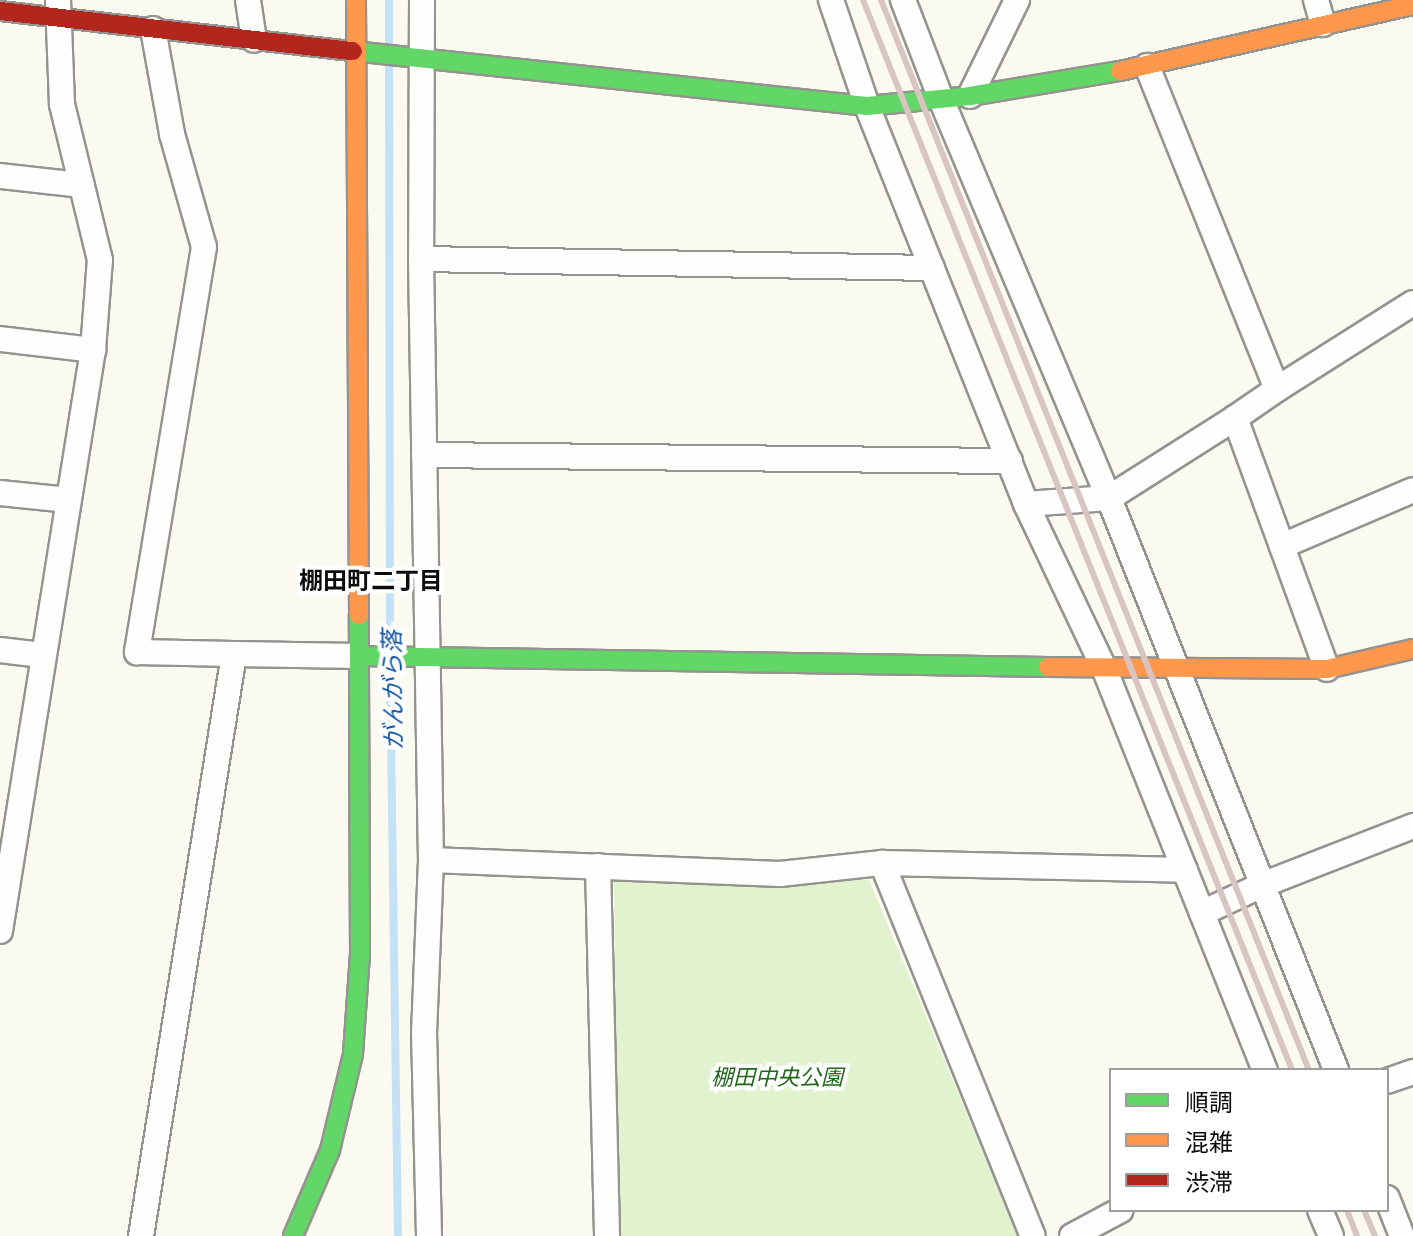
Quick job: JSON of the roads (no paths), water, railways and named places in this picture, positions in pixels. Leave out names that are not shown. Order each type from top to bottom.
[{"type":"street","points":[[248,0],[254,40]]},
{"type":"street","points":[[293,1236],[330,1150],[353,1054],[360,955],[356,0]]},
{"type":"street","points":[[422,0],[421,259],[430,657],[431,860],[424,1031],[429,1236]]},
{"type":"street","points":[[831,0],[867,106],[1026,504],[1104,668],[1264,1068]]},
{"type":"street","points":[[903,0],[941,99],[1109,498],[1335,1068]]},
{"type":"street","points":[[970,96],[1017,0]]},
{"type":"street","points":[[1316,0],[1323,24]]},
{"type":"street","points":[[0,11],[58,9],[153,29],[805,102],[867,106],[970,96],[1147,66],[1323,24],[1410,10]]},
{"type":"street","points":[[0,931],[10,809],[42,655],[69,500],[93,350],[100,260],[62,104],[58,9]]},
{"type":"street","points":[[153,29],[172,134],[204,247],[137,652],[1104,668],[1177,672],[1327,669],[1413,649]]},
{"type":"street","points":[[1147,66],[1277,389]]},
{"type":"street","points":[[0,176],[82,185]]},
{"type":"street","points":[[421,259],[932,268]]},
{"type":"street","points":[[1026,504],[1109,498],[1413,303]]},
{"type":"street","points":[[0,339],[93,350]]},
{"type":"street","points":[[1235,418],[1327,669]]},
{"type":"street","points":[[424,455],[1010,461]]},
{"type":"street","points":[[1282,546],[1413,490]]},
{"type":"street","points":[[0,493],[69,500]]},
{"type":"street","points":[[0,650],[42,655]]},
{"type":"street","points":[[141,1236],[234,654]]},
{"type":"street","points":[[1202,913],[1262,885],[1413,826]]},
{"type":"street","points":[[431,860],[780,874],[882,863],[1185,870]]},
{"type":"street","points":[[882,863],[1033,1236]]},
{"type":"street","points":[[598,866],[607,1236]]},
{"type":"street","points":[[1389,1080],[1413,1072]]},
{"type":"street","points":[[1389,1201],[1404,1223]]},
{"type":"street","points":[[1072,1236],[1117,1212]]},
{"type":"street","points":[[1321,1212],[1331,1236]]},
{"type":"waterway","name":"がんがら落","points":[[389,0],[389,47]]},
{"type":"waterway","name":"がんがら落","points":[[389,61],[390,647]]},
{"type":"waterway","name":"がんがら落","points":[[390,665],[398,1236]]},
{"type":"railway","points":[[863,0],[1291,1068]]},
{"type":"railway","points":[[881,0],[1308,1068]]},
{"type":"railway","points":[[1348,1212],[1357,1236]]},
{"type":"railway","points":[[1365,1212],[1375,1236]]},
{"type":"district","name":"棚田町二丁目","points":[[371,579]]},
{"type":"park label","name":"棚田中央公園","points":[[777,1076]]}]
